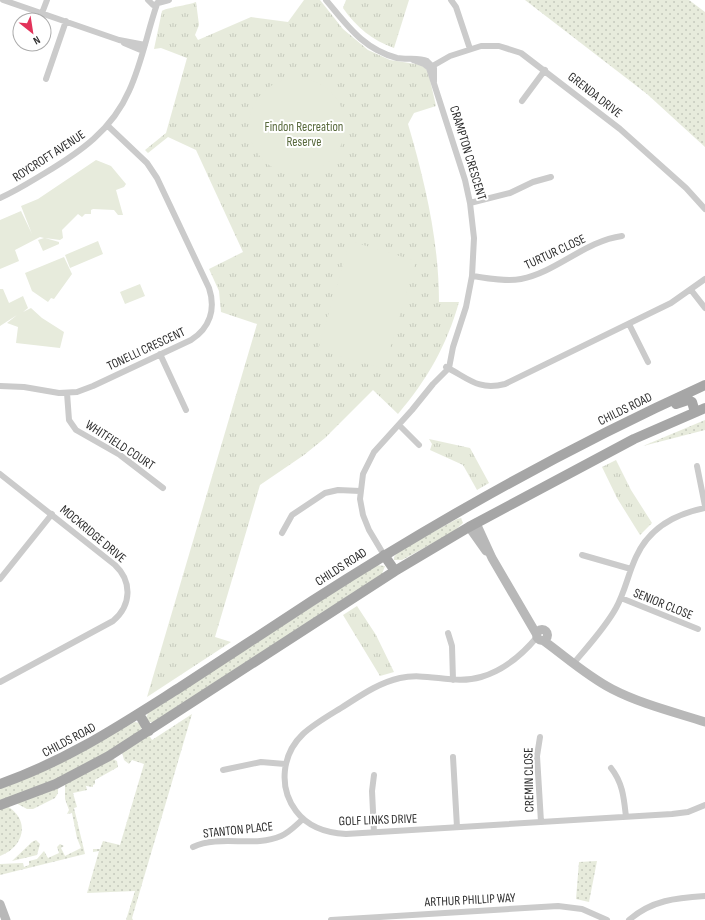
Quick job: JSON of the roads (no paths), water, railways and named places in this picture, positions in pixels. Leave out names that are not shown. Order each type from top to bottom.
[{"type":"main road","name":"CHILDS ROAD","points":[[0,784],[33,772],[72,754],[139,714],[384,555],[529,472],[601,435],[705,385]]},
{"type":"main road","points":[[0,804],[40,791],[80,773],[149,731],[395,571],[472,525],[634,439],[700,410],[692,402],[685,400],[619,430],[601,435]]},
{"type":"main road","points":[[464,509],[472,525]]},
{"type":"main road","points":[[384,555],[395,571]]},
{"type":"main road","points":[[139,714],[149,731]]},
{"type":"street","points":[[2,0],[39,12]]},
{"type":"street","points":[[42,12],[47,0]]},
{"type":"street","points":[[149,2],[169,0]]},
{"type":"street","points":[[326,0],[344,24],[365,43],[396,58],[413,60],[431,66]]},
{"type":"street","points":[[451,0],[456,7],[470,49]]},
{"type":"street","name":"ROYCROFT AVENUE","points":[[149,2],[152,18]]},
{"type":"street","name":"ROYCROFT AVENUE","points":[[0,198],[79,152],[106,127],[129,92],[158,2]]},
{"type":"street","points":[[52,16],[144,48]]},
{"type":"street","points":[[46,79],[66,21]]},
{"type":"street","name":"GRENDA DRIVE","points":[[431,66],[439,58],[470,49],[491,46],[507,48],[527,56],[620,129],[686,188],[705,209]]},
{"type":"street","name":"CRAMPTON CRESCENT","points":[[431,66],[434,84],[470,203],[474,238],[472,276],[464,318],[447,367]]},
{"type":"street","points":[[522,101],[545,70]]},
{"type":"street","name":"TONELLI CRESCENT","points":[[0,386],[24,387],[67,393],[93,386],[191,340],[201,332],[210,319],[212,300],[206,280],[157,178],[147,163],[106,127]]},
{"type":"street","points":[[470,203],[504,195],[540,179],[551,177]]},
{"type":"street","name":"TURTUR CLOSE","points":[[472,276],[506,280],[529,277],[604,240],[622,236]]},
{"type":"street","points":[[384,555],[366,524],[361,507],[360,491],[363,474],[370,459],[447,367],[474,384],[490,386],[505,384],[671,303],[705,279]]},
{"type":"street","points":[[691,290],[705,308]]},
{"type":"street","points":[[629,324],[648,362]]},
{"type":"street","points":[[160,354],[186,410]]},
{"type":"street","name":"WHITFIELD COURT","points":[[67,393],[69,420],[76,430],[120,455],[163,488]]},
{"type":"street","points":[[399,425],[419,445]]},
{"type":"street","points":[[573,664],[610,618],[621,598],[639,551],[652,532],[677,516],[705,507],[697,466]]},
{"type":"street","name":"MOCKRIDGE DRIVE","points":[[0,474],[52,514],[120,570],[127,582],[127,602],[113,621],[0,682]]},
{"type":"street","points":[[282,533],[292,516],[325,493],[338,490],[360,491]]},
{"type":"street","points":[[0,579],[52,514]]},
{"type":"street","points":[[472,525],[528,618],[541,636],[573,664],[595,680],[625,696],[705,722]]},
{"type":"street","points":[[582,555],[631,570]]},
{"type":"street","name":"SENIOR CLOSE","points":[[621,598],[698,629]]},
{"type":"street","points":[[448,633],[452,646],[453,680]]},
{"type":"street","name":"GOLF LINKS DRIVE","points":[[541,636],[528,649],[509,664],[490,674],[470,679],[453,680],[411,677],[389,681],[378,686],[304,734],[292,747],[285,764],[284,783],[292,805],[303,819],[319,829],[328,832],[346,834],[681,814],[705,805]]},
{"type":"street","name":"CREMIN CLOSE","points":[[540,737],[538,756],[541,822]]},
{"type":"street","points":[[453,757],[458,827]]},
{"type":"street","points":[[224,770],[261,762],[285,764]]},
{"type":"street","points":[[611,768],[618,778],[623,791],[626,817]]},
{"type":"street","points":[[374,775],[372,791],[374,832]]},
{"type":"street","name":"STANTON PLACE","points":[[193,847],[207,842],[274,838],[286,834],[303,819]]},
{"type":"street","points":[[629,920],[641,910],[665,900],[705,896]]},
{"type":"street","points":[[0,904],[6,920]]},
{"type":"street","name":"ARTHUR PHILLIP WAY","points":[[331,920],[558,906],[582,909],[607,920]]},
{"type":"park label","name":"Findon Recreation Reserve","points":[[304,134]]}]
